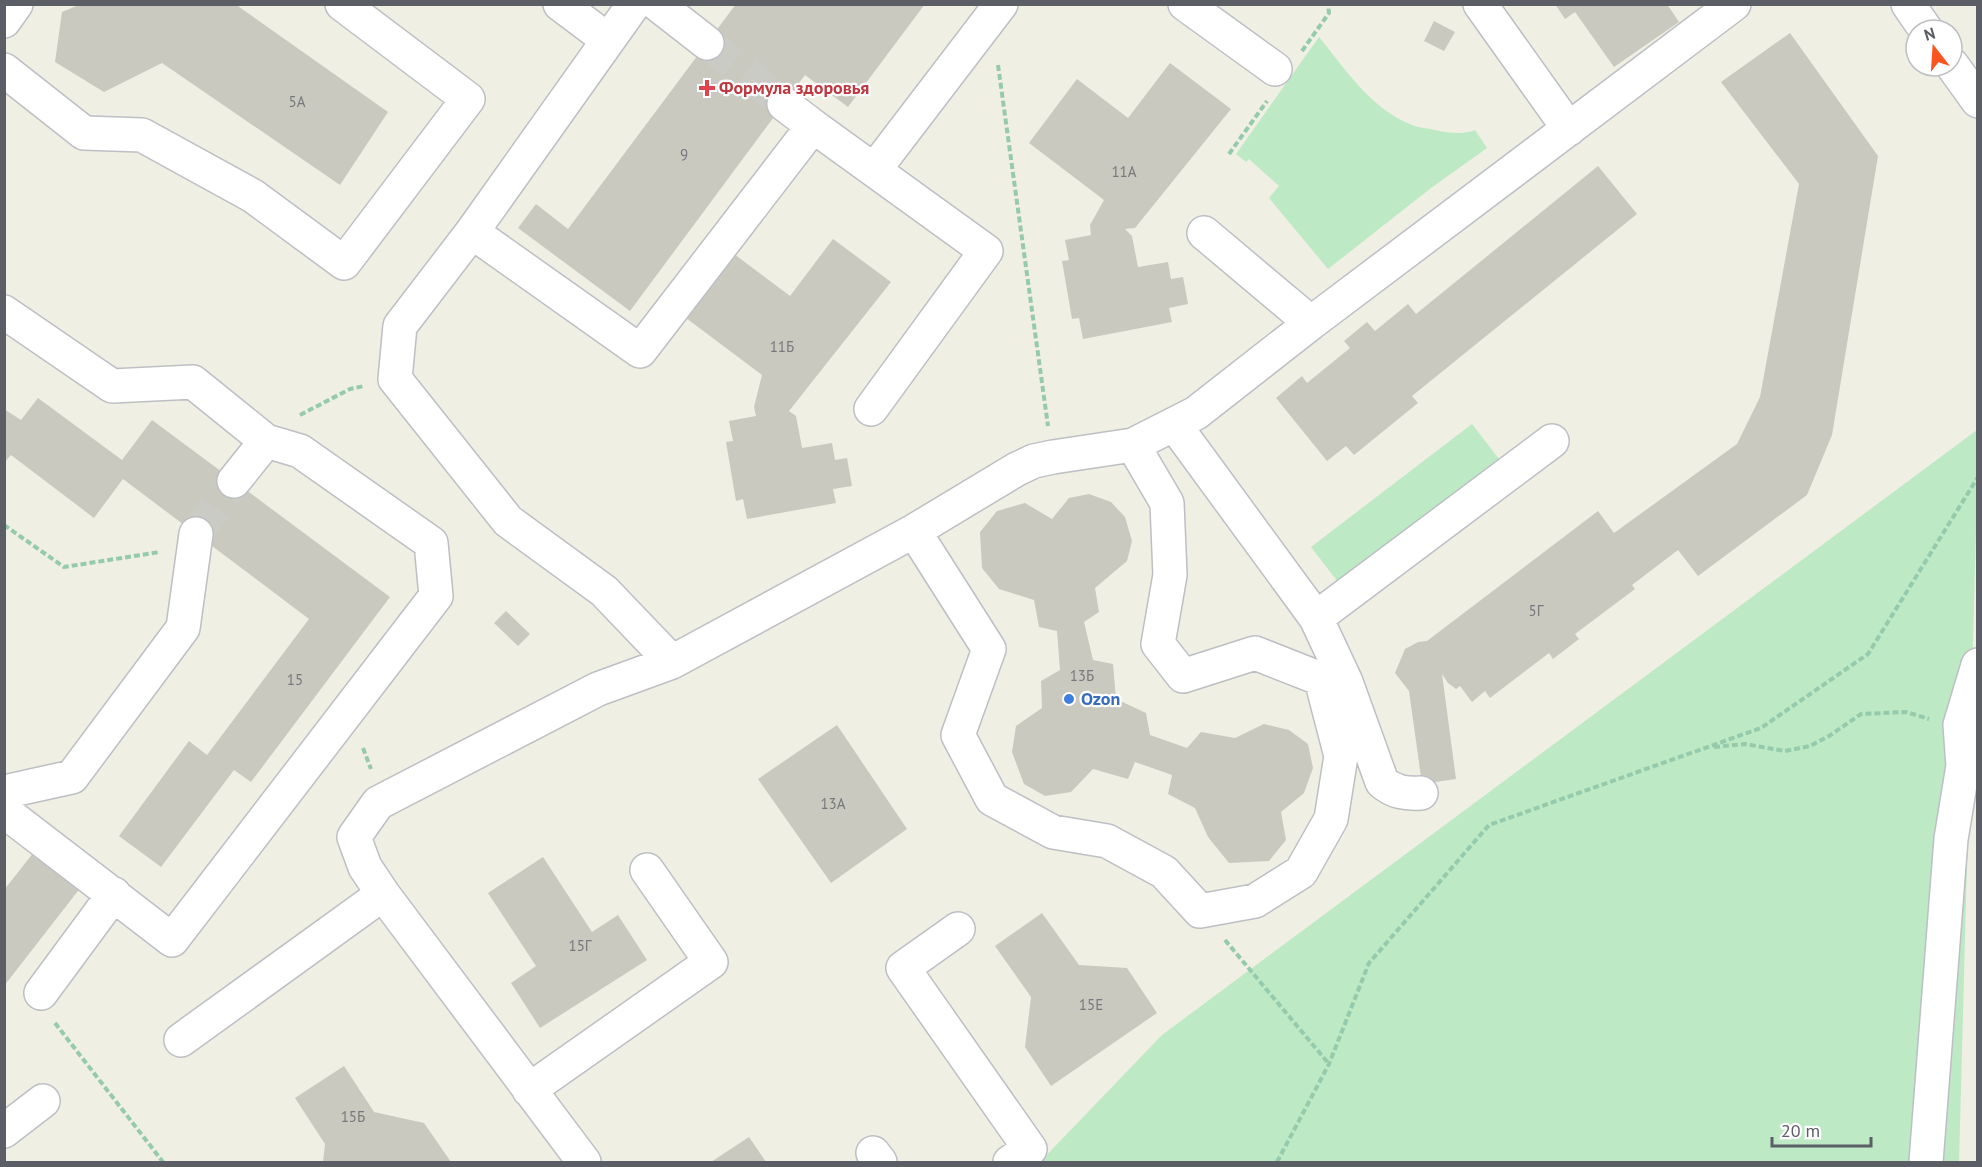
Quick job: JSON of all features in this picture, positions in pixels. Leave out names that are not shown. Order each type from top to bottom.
[{"type":"street","points":[[4,21],[16,4]]},
{"type":"street","points":[[4,70],[84,133],[142,135],[253,196],[344,263],[468,99],[342,4]]},
{"type":"street","points":[[560,4],[608,40]]},
{"type":"street","points":[[634,4],[472,232],[400,326],[395,379],[508,521],[604,591],[672,662]]},
{"type":"street","points":[[657,4],[707,43]]},
{"type":"street","points":[[1185,4],[1275,69]]},
{"type":"street","points":[[1480,4],[1569,129]]},
{"type":"street","points":[[584,1162],[382,894],[365,867],[354,837],[378,803],[598,688],[672,662],[914,531],[1017,469],[1034,461],[1053,457],[1133,445],[1196,413],[1311,323],[1734,4]]},
{"type":"street","points":[[1908,4],[1918,18]]},
{"type":"street","points":[[875,169],[996,11]]},
{"type":"street","points":[[1961,78],[1977,101]]},
{"type":"street","points":[[784,104],[986,251],[871,409]]},
{"type":"street","points":[[472,232],[640,351],[813,126]]},
{"type":"street","points":[[1204,233],[1311,323]]},
{"type":"street","points":[[4,312],[112,386],[193,382],[266,441],[300,451],[431,543],[436,596],[172,940],[4,811]]},
{"type":"street","points":[[1174,424],[1316,618],[1346,682],[1382,782],[1390,789],[1406,794],[1421,793]]},
{"type":"street","points":[[234,481],[266,441]]},
{"type":"street","points":[[1316,618],[1552,441]]},
{"type":"street","points":[[914,531],[989,649],[958,735],[992,799],[1053,832],[1107,841],[1164,872],[1200,911],[1255,901],[1301,872],[1331,819],[1341,756],[1321,679],[1255,653],[1183,676],[1158,644],[1170,574],[1167,502],[1133,445]]},
{"type":"street","points":[[4,792],[72,777],[183,628],[195,541]]},
{"type":"street","points":[[1926,1162],[1951,839],[1970,766],[1959,725],[1977,665]]},
{"type":"street","points":[[529,1090],[711,962],[647,870]]},
{"type":"street","points":[[46,1006],[114,894]]},
{"type":"street","points":[[181,1040],[382,894]]},
{"type":"street","points":[[958,929],[903,968],[1030,1149],[1010,1162]]},
{"type":"street","points":[[4,1131],[43,1101]]},
{"type":"path","points":[[996,11],[1053,457]]},
{"type":"path","points":[[266,441],[305,411],[350,389],[395,379]]},
{"type":"path","points":[[1277,1162],[1329,1064],[1370,963],[1489,825],[1761,728],[1868,654],[1977,477]]},
{"type":"path","points":[[4,525],[64,567],[195,541]]},
{"type":"path","points":[[348,711],[383,800]]},
{"type":"path","points":[[1708,747],[1745,744],[1785,752],[1810,746],[1861,714],[1906,712],[1935,721],[1959,725]]},
{"type":"path","points":[[1200,911],[1329,1064]]},
{"type":"path","points":[[46,1006],[163,1162]]},
{"type":"green space","points":[[1319,37],[1360,87],[1397,118],[1415,126],[1445,132],[1460,133],[1475,130],[1487,148],[1431,188],[1328,269],[1269,198],[1279,186],[1249,159],[1246,162],[1236,154]]},
{"type":"green space","points":[[1472,424],[1499,459],[1338,582],[1311,547]]},
{"type":"green space","points":[[1977,430],[1959,1162],[1040,1162],[1162,1035]]},
{"type":"building","points":[[81,4],[235,4],[388,112],[340,185],[162,63],[104,92],[55,62],[62,12]]},
{"type":"building","points":[[736,4],[925,4],[848,107],[805,75],[630,311],[518,228],[536,204],[568,229]]},
{"type":"building","points":[[1555,4],[1667,4],[1679,22],[1614,67],[1575,12],[1565,19]]},
{"type":"building","points":[[1434,21],[1455,32],[1444,51],[1424,41]]},
{"type":"building","points":[[1790,33],[1878,156],[1832,435],[1807,495],[1698,576],[1678,550],[1632,585],[1635,589],[1575,634],[1579,639],[1553,659],[1549,653],[1490,698],[1485,691],[1472,702],[1460,686],[1456,689],[1442,674],[1456,779],[1422,784],[1409,691],[1395,673],[1405,649],[1418,642],[1427,641],[1598,511],[1614,533],[1737,444],[1760,397],[1799,184],[1721,82]]},
{"type":"building","points":[[1170,63],[1231,109],[1135,228],[1125,229],[1132,236],[1138,267],[1168,262],[1171,279],[1183,277],[1188,304],[1169,308],[1172,322],[1083,339],[1079,318],[1072,319],[1062,261],[1069,260],[1065,240],[1091,235],[1090,225],[1104,200],[1029,143],[1077,79],[1128,118]]},
{"type":"building","points":[[1598,166],[1637,214],[1412,396],[1418,403],[1354,455],[1346,446],[1327,461],[1276,398],[1302,376],[1307,383],[1350,348],[1344,341],[1367,322],[1375,331],[1408,304],[1416,314]]},
{"type":"building","points":[[833,239],[891,282],[789,411],[796,416],[802,448],[832,443],[835,460],[847,458],[852,486],[833,489],[836,503],[747,519],[743,499],[736,501],[726,442],[733,441],[729,421],[756,416],[754,407],[762,375],[686,318],[734,254],[790,296]]},
{"type":"building","points":[[38,398],[122,460],[152,420],[390,597],[251,782],[234,770],[161,867],[119,836],[189,741],[207,755],[309,619],[123,479],[94,518],[11,455],[4,463],[4,409],[21,420]]},
{"type":"building","points":[[1089,494],[1111,502],[1125,517],[1132,541],[1127,561],[1095,588],[1099,612],[1084,622],[1093,660],[1113,664],[1116,699],[1146,713],[1150,735],[1187,748],[1201,732],[1235,738],[1264,724],[1289,730],[1308,744],[1313,768],[1304,793],[1281,812],[1286,840],[1269,861],[1229,863],[1208,837],[1195,808],[1168,794],[1172,775],[1135,762],[1128,779],[1093,769],[1071,792],[1045,796],[1024,784],[1012,752],[1016,726],[1042,708],[1041,681],[1060,670],[1057,631],[1039,627],[1034,600],[999,589],[982,568],[980,532],[997,511],[1025,503],[1052,519],[1069,498]]},
{"type":"building","points":[[506,611],[530,634],[518,646],[494,623]]},
{"type":"building","points":[[837,725],[907,829],[831,883],[758,779]]},
{"type":"building","points":[[34,852],[81,887],[4,986],[4,890]]},
{"type":"building","points":[[543,857],[592,932],[618,915],[647,960],[540,1028],[511,983],[536,966],[488,893]]},
{"type":"building","points":[[1042,913],[1079,965],[1127,968],[1157,1013],[1051,1086],[1025,1047],[1031,997],[995,946]]},
{"type":"building","points":[[344,1066],[374,1112],[424,1123],[451,1162],[323,1162],[325,1144],[295,1098]]},
{"type":"building","points":[[749,1137],[766,1162],[711,1162]]},
{"type":"tunnel","points":[[707,43],[784,104]]},
{"type":"tunnel","points":[[196,534],[234,481]]},
{"type":"place","name":"Формула здоровья","points":[[707,88]]},
{"type":"place","name":"Ozon","points":[[1069,699]]}]
